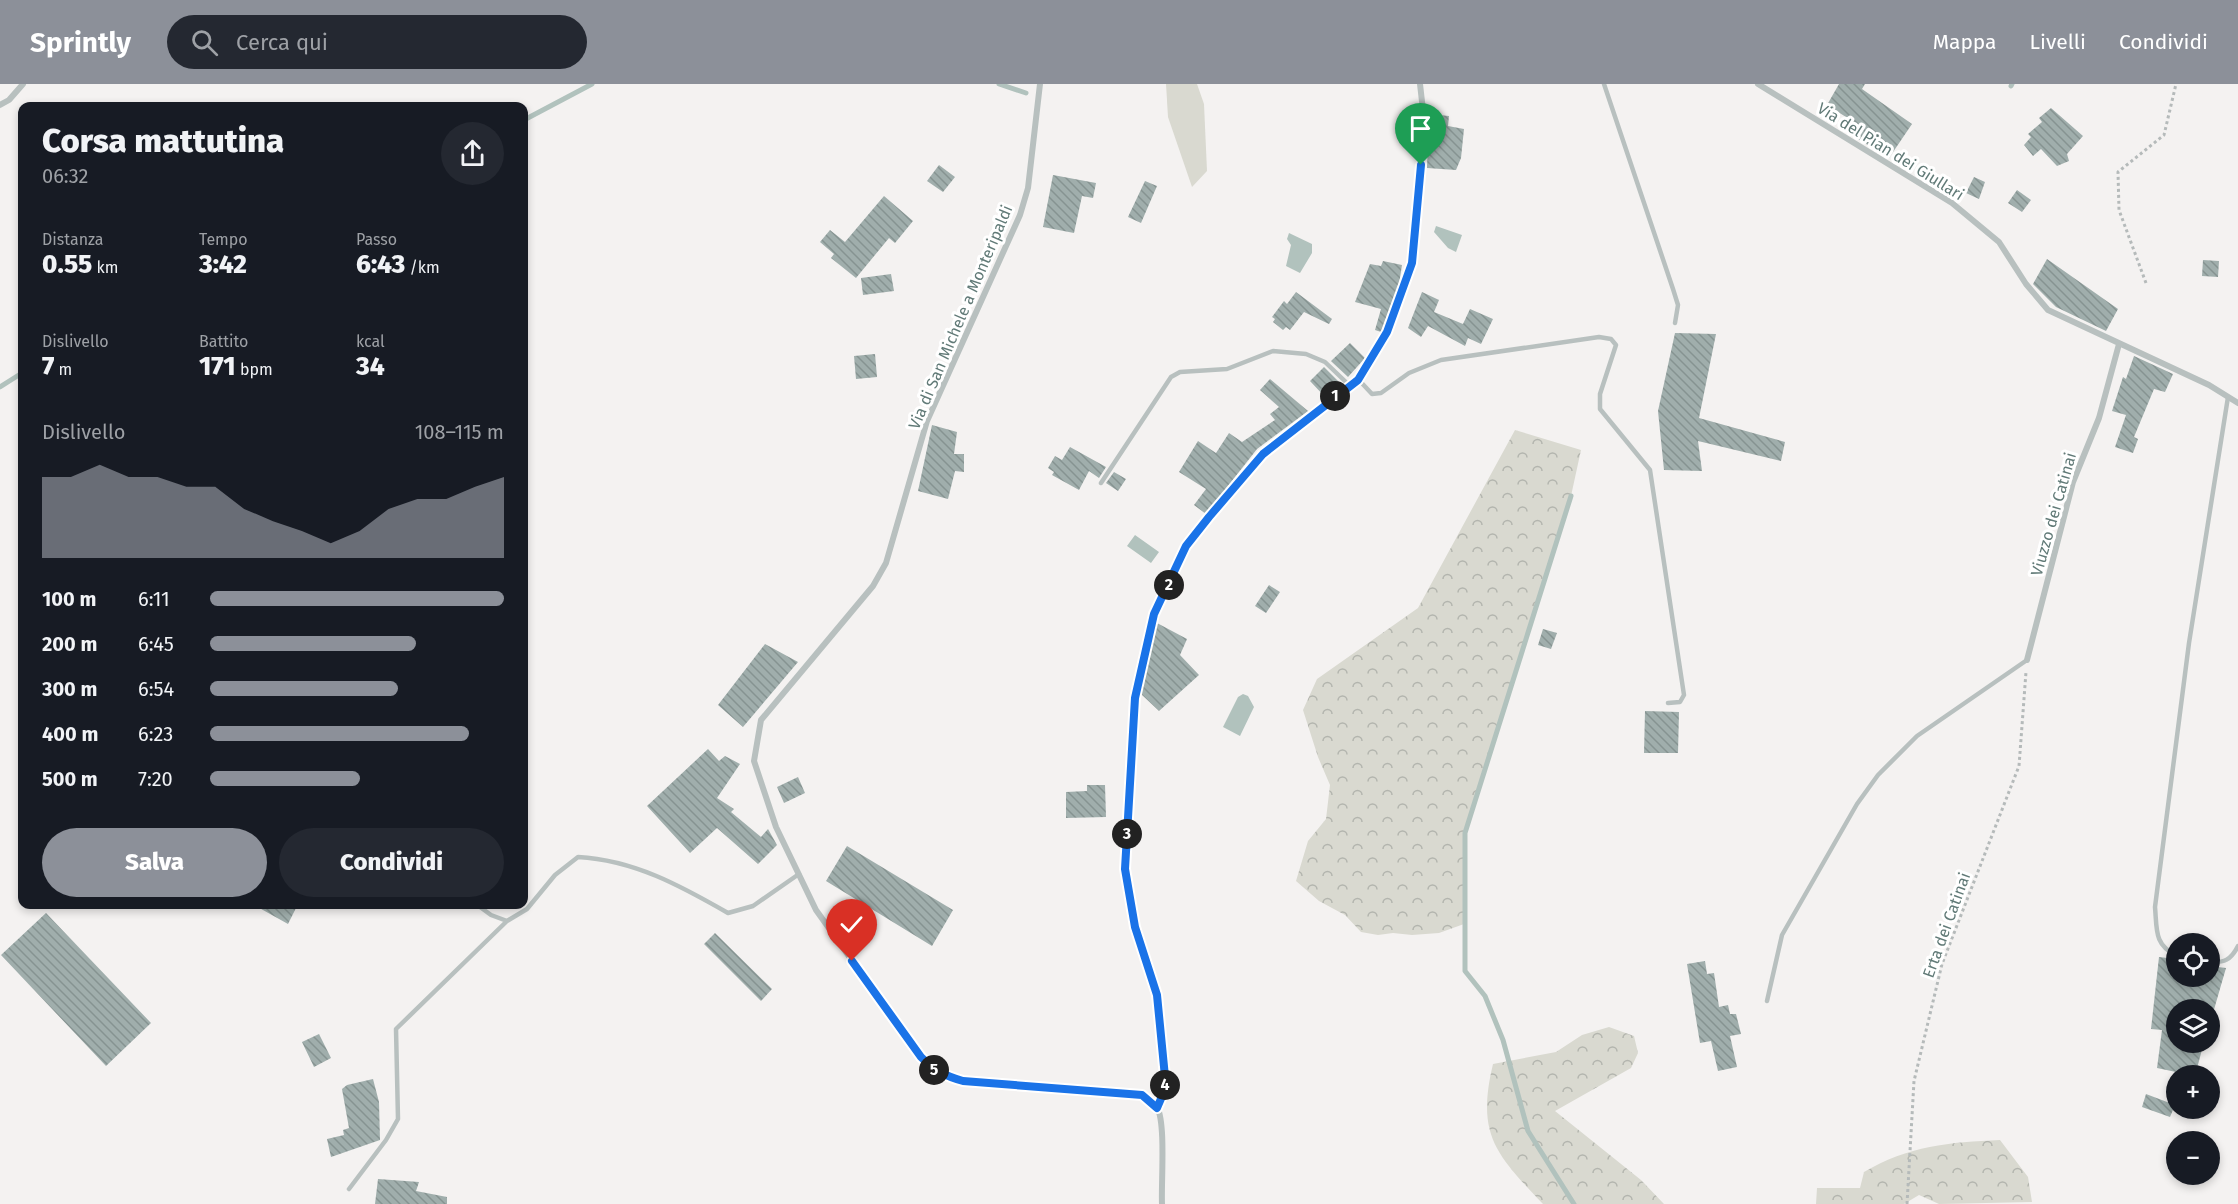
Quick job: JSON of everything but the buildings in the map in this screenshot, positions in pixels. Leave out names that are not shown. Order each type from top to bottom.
[{"type":"street","points":[[0,105],[9,100],[22,84]]},
{"type":"street","name":"Via di San Michele a Monteripaldi","points":[[1040,84],[1028,188],[1020,215],[927,421],[886,563],[873,586],[761,720],[754,760],[776,828],[816,910],[887,1012],[934,1070],[963,1081],[1142,1095],[1157,1108]]},
{"type":"street","points":[[1162,1204],[1161,1127],[1157,1108],[1166,1087],[1157,995],[1135,927],[1125,869],[1135,698],[1154,614],[1186,546],[1209,517],[1263,454],[1358,380],[1387,332],[1412,263],[1419,211],[1424,119],[1420,84]]},
{"type":"street","name":"Via del Pian dei Giullari","points":[[1758,84],[1952,203],[1999,242],[2026,284],[2048,310],[2238,403]]},
{"type":"street","name":"Viuzzo dei Catinai","points":[[2027,660],[2073,482],[2099,418],[2119,344]]},
{"type":"lane","points":[[1604,84],[1678,305],[1675,323]]},
{"type":"lane","points":[[1358,380],[1372,394],[1381,393],[1409,373],[1441,360],[1599,337],[1611,339],[1616,345],[1600,394],[1600,409],[1650,470],[1684,695],[1680,702],[1668,703]]},
{"type":"lane","points":[[1101,483],[1171,378],[1180,372],[1227,369],[1273,351],[1306,354],[1325,362],[1349,386]]},
{"type":"lane","points":[[2166,950],[2158,940],[2156,908],[2188,643],[2228,397]]},
{"type":"lane","points":[[1767,1001],[1782,935],[1857,804],[1878,775],[1917,736],[2027,660]]},
{"type":"lane","points":[[528,908],[555,875],[578,857],[599,858],[632,866],[683,888],[728,913],[753,906],[799,874]]},
{"type":"lane","points":[[483,909],[507,921]]},
{"type":"lane","points":[[349,1189],[386,1140],[398,1119],[396,1029],[507,921],[527,909]]},
{"type":"lane","points":[[2220,963],[2234,955],[2238,946]]},
{"type":"path","points":[[2146,283],[2119,210],[2118,172],[2164,135],[2176,84]]},
{"type":"path","name":"Erta dei Catinai","points":[[1908,1204],[1914,1081],[1942,964],[2019,766],[2027,660]]},
{"type":"green space","points":[[1166,84],[1197,84],[1204,104],[1207,171],[1192,187],[1168,117]]},
{"type":"green space","points":[[1515,430],[1581,450],[1571,496],[1465,833],[1464,924],[1439,933],[1378,935],[1361,932],[1345,915],[1319,901],[1296,881],[1308,841],[1326,819],[1330,785],[1318,757],[1303,710],[1317,679],[1418,608]]},
{"type":"green space","points":[[1609,1027],[1634,1036],[1638,1053],[1631,1068],[1555,1111],[1641,1180],[1664,1204],[1543,1204],[1513,1171],[1494,1142],[1487,1109],[1493,1064],[1556,1052],[1582,1035]]},
{"type":"green space","points":[[2000,1140],[2028,1177],[2032,1202],[1939,1204],[1919,1195],[1904,1204],[1816,1204],[1817,1188],[1860,1188],[1864,1172],[1897,1156],[1947,1144]]},
{"type":"shaded area","points":[[1436,226],[1462,235],[1456,252],[1448,248],[1434,232]]},
{"type":"shaded area","points":[[1289,233],[1312,244],[1312,253],[1300,273],[1286,266],[1291,245],[1287,239]]},
{"type":"shaded area","points":[[1135,535],[1159,552],[1151,563],[1127,546]]},
{"type":"shaded area","points":[[1243,694],[1248,696],[1254,707],[1240,736],[1223,727],[1238,697]]},
{"type":"waterway","points":[[528,118],[592,84]]},
{"type":"waterway","points":[[999,84],[1026,93]]},
{"type":"waterway","points":[[0,387],[18,376]]},
{"type":"waterway","points":[[1571,496],[1465,833],[1465,971],[1485,996],[1503,1040],[1528,1131],[1574,1204]]},
{"type":"route","points":[[852,961],[921,1057],[934,1070],[948,1077],[963,1081],[1142,1095],[1157,1108],[1166,1087],[1157,995],[1135,927],[1125,869],[1135,698],[1154,614],[1165,595],[1186,546],[1209,517],[1263,454],[1338,393],[1358,380],[1387,332],[1412,263],[1419,211],[1421,165]]}]
